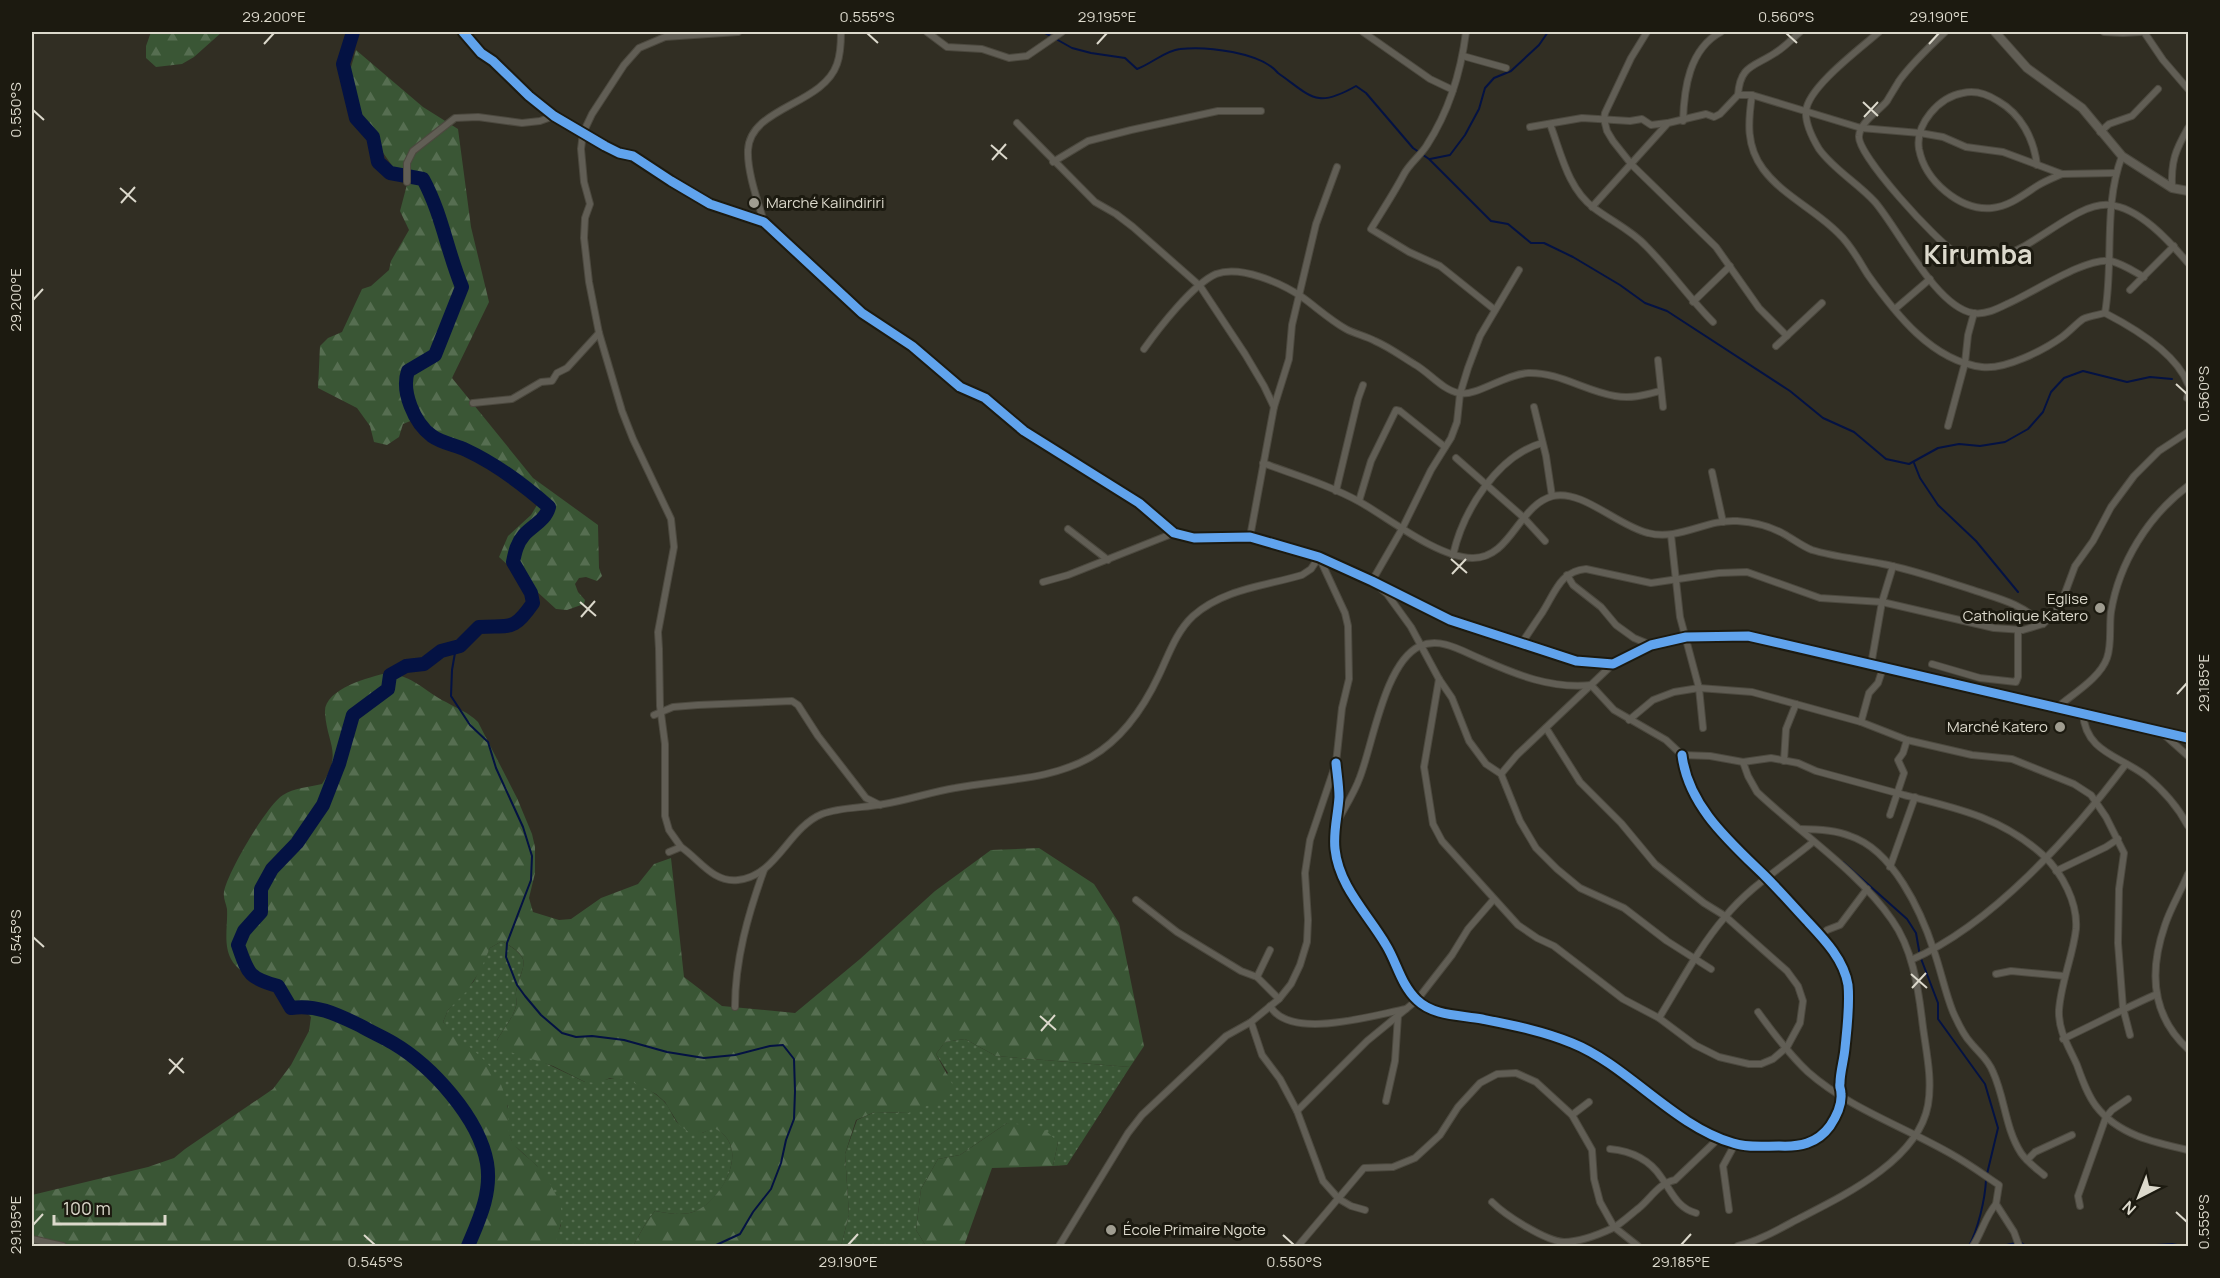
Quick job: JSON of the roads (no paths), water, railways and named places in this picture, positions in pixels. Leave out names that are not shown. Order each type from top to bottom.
[{"type":"street","points":[[463,32],[481,53],[554,116],[619,153],[633,156],[711,204],[764,222],[862,313],[912,346],[960,387],[984,398],[1041,442],[1139,503],[1174,533],[1194,538],[1250,537],[1319,557],[1450,620],[1576,661],[1613,664]]},
{"type":"street","points":[[738,32],[665,37],[639,48],[592,114],[583,133],[581,149],[590,204],[585,218],[584,238],[589,282],[599,333],[622,411],[671,519],[674,553],[658,632],[661,712],[665,744],[665,816],[669,830],[681,847],[706,870],[719,877],[736,881],[764,870]]},
{"type":"street","points":[[764,222],[748,152],[750,137],[757,127],[770,117],[813,93],[827,80],[837,66],[841,32]]},
{"type":"street","points":[[927,32],[947,47],[982,49],[1009,58],[1027,56],[1061,33]]},
{"type":"street","points":[[1363,32],[1430,79],[1453,90]]},
{"type":"street","points":[[1466,32],[1463,56],[1444,114],[1424,149],[1405,172],[1399,186],[1371,229],[1409,252],[1440,266],[1494,310]]},
{"type":"street","points":[[1647,32],[1631,58],[1604,119],[1613,141],[1632,165],[1701,232],[1730,266],[1759,308],[1787,336]]},
{"type":"street","points":[[1683,121],[1684,98],[1692,66],[1709,40],[1721,32]]},
{"type":"street","points":[[1530,128],[1582,118],[1630,121],[1641,119],[1651,125],[1683,121],[1706,114],[1714,117],[1720,114],[1738,95],[1739,81],[1749,68],[1774,55],[1800,32]]},
{"type":"street","points":[[1878,32],[1815,90],[1806,110],[1812,138],[1835,167],[1853,180],[1876,203],[1930,279],[1958,308],[1974,313],[1988,312],[2025,297],[2089,263],[2109,261],[2121,264],[2144,277]]},
{"type":"street","points":[[1945,32],[1907,72],[1886,101],[1861,128],[1858,137],[1871,163],[1942,243],[1957,254],[1973,258],[1995,258],[2046,234],[2093,206],[2111,204],[2152,225],[2188,263]]},
{"type":"street","points":[[1995,32],[2026,68],[2082,108],[2122,156],[2172,188],[2188,191]]},
{"type":"street","points":[[2104,32],[2143,32],[2163,60],[2188,88]]},
{"type":"street","points":[[1463,56],[1506,68]]},
{"type":"street","points":[[2100,132],[2109,124],[2128,118],[2137,112],[2158,88]]},
{"type":"street","points":[[2037,165],[2031,137],[2016,116],[2000,102],[1981,93],[1963,93],[1943,101],[1929,115],[1920,133],[1919,148],[1936,182],[1949,194],[1966,204],[1992,208],[2016,201],[2038,185],[2062,174]]},
{"type":"street","points":[[1738,95],[1752,95],[1861,128],[1943,137],[1966,147],[2003,152],[2062,174],[2116,173]]},
{"type":"street","points":[[1752,95],[1747,124],[1750,145],[1763,169],[1793,199],[1817,214],[1841,235],[1882,294],[1912,328],[1938,350],[1965,363],[1984,368],[2004,365],[2036,353],[2062,337],[2085,318],[2105,313],[2145,335],[2174,364],[2188,384]]},
{"type":"street","points":[[1053,162],[1088,141],[1131,130],[1218,111],[1262,111]]},
{"type":"street","points":[[407,182],[407,163],[413,151],[455,118],[478,117],[522,123],[540,121],[554,116]]},
{"type":"street","points":[[1017,123],[1095,202],[1116,214],[1200,286],[1245,354],[1274,407]]},
{"type":"street","points":[[1550,123],[1571,179],[1592,207],[1640,240],[1658,257],[1693,302],[1713,322]]},
{"type":"street","points":[[1592,207],[1668,123]]},
{"type":"street","points":[[2172,188],[2171,167],[2176,150],[2188,128]]},
{"type":"street","points":[[2105,313],[2108,295],[2111,204],[2116,173],[2122,156]]},
{"type":"street","points":[[1250,537],[1274,407],[1289,358],[1292,325],[1316,224],[1337,167]]},
{"type":"street","points":[[2130,290],[2174,246]]},
{"type":"street","points":[[1693,302],[1730,266]]},
{"type":"street","points":[[1372,581],[1445,447],[1456,422],[1460,394],[1480,336],[1519,270]]},
{"type":"street","points":[[1144,349],[1162,325],[1200,286],[1216,274],[1235,271],[1259,276],[1300,296],[1345,328],[1375,341],[1425,370],[1446,388],[1460,394],[1476,392],[1507,376],[1528,373],[1551,375],[1617,396],[1637,397],[1660,391]]},
{"type":"street","points":[[1895,309],[1930,279]]},
{"type":"street","points":[[1776,346],[1822,303]]},
{"type":"street","points":[[1948,426],[1965,363],[1968,334],[1974,313]]},
{"type":"street","points":[[473,403],[512,399],[541,382],[552,381],[556,373],[567,368],[599,333]]},
{"type":"street","points":[[1658,360],[1663,407]]},
{"type":"street","points":[[1336,491],[1358,399],[1364,386]]},
{"type":"street","points":[[1534,407],[1552,496]]},
{"type":"street","points":[[1359,501],[1371,461],[1396,410],[1445,447]]},
{"type":"street","points":[[1521,644],[1544,611],[1559,583],[1576,570],[1586,569],[1651,583],[1719,573],[1747,572],[1820,598],[1882,602],[1994,628],[2018,630],[2043,624],[2055,614],[2062,602],[2074,566],[2093,541],[2111,507],[2134,476],[2159,451],[2188,432]]},
{"type":"street","points":[[1453,555],[1457,536],[1474,500],[1522,450],[1542,444]]},
{"type":"street","points":[[1456,458],[1523,517],[1545,541]]},
{"type":"street","points":[[1263,463],[1359,501],[1402,529],[1453,555],[1474,558],[1492,553],[1507,540],[1523,517],[1536,506],[1552,496],[1573,496],[1627,526],[1650,534],[1671,535],[1723,522],[1757,523],[1781,532],[1809,549],[1927,574],[2010,601],[2029,611],[2043,624]]},
{"type":"street","points":[[1712,472],[1723,522]]},
{"type":"street","points":[[2058,706],[2098,673],[2107,659],[2111,615],[2117,584],[2125,561],[2147,528],[2188,486]]},
{"type":"street","points":[[1068,529],[1108,560]]},
{"type":"street","points":[[1043,582],[1068,575],[1174,533]]},
{"type":"street","points":[[1671,535],[1680,617],[1699,688],[1703,728]]},
{"type":"street","points":[[1319,557],[1345,613],[1348,626],[1349,679],[1342,708],[1336,763],[1339,797],[1335,826],[1335,851],[1346,883],[1357,903],[1387,946],[1403,982],[1417,1000],[1441,1013],[1457,1014],[1538,1032],[1590,1051],[1638,1087],[1696,1125],[1735,1144],[1798,1147],[1816,1140],[1828,1128],[1838,1112],[1842,1095],[1839,1083],[1844,1062],[1848,984],[1840,961],[1821,936],[1737,850],[1706,814],[1688,782],[1682,755],[1666,740],[1614,710],[1591,685]]},
{"type":"street","points":[[735,1007],[735,988],[742,940],[764,870],[795,836],[821,814],[880,805],[956,787],[1047,775],[1091,757],[1112,741],[1137,714],[1148,697],[1169,651],[1193,616],[1235,592],[1302,575],[1311,569],[1319,557]]},
{"type":"street","points":[[1871,665],[1882,602],[1893,566]]},
{"type":"street","points":[[1567,575],[1573,585],[1601,607],[1617,625],[1634,638],[1651,645]]},
{"type":"street","points":[[1372,581],[1399,610],[1421,646],[1452,698],[1469,741],[1477,753],[1486,764],[1501,774],[1516,813],[1536,848],[1580,888],[1624,908],[1667,941],[1711,969]]},
{"type":"street","points":[[1932,664],[1980,678],[2016,682],[2018,677],[2018,630]]},
{"type":"street","points":[[652,639],[658,632]]},
{"type":"street","points":[[1501,774],[1613,664],[1651,645],[1686,637],[1748,636],[2058,706],[2188,738]]},
{"type":"street","points":[[1335,826],[1358,781],[1368,754],[1379,711],[1397,669],[1407,655],[1421,646],[1436,643],[1452,645],[1527,679],[1574,687],[1591,685]]},
{"type":"street","points":[[1861,722],[1869,693],[1877,686],[1883,668]]},
{"type":"street","points":[[1977,688],[1980,678]]},
{"type":"street","points":[[1439,679],[1424,768],[1433,824],[1442,841],[1518,925],[1554,946],[1623,999],[1659,1018],[1695,1045],[1719,1057],[1749,1064],[1761,1064],[1773,1059],[1787,1047],[1800,1023],[1803,1001],[1798,986],[1787,971],[1725,916],[1704,903],[1655,864],[1621,823],[1580,782],[1546,728]]},
{"type":"street","points":[[1629,720],[1653,700],[1674,692],[1699,688],[1752,692],[1861,722],[1906,740],[1972,755],[2012,759],[2074,784],[2098,802],[2124,853],[2118,943],[2123,1008],[2130,1035]]},
{"type":"street","points":[[654,715],[674,707],[792,702],[798,705],[818,736],[866,798],[880,805]]},
{"type":"street","points":[[1784,761],[1786,729],[1796,704]]},
{"type":"street","points":[[2083,713],[2084,725],[2094,744],[2145,775],[2180,812],[2188,826]]},
{"type":"street","points":[[2160,731],[2188,756]]},
{"type":"street","points":[[1890,815],[1904,774],[1898,760],[1903,753],[1906,740]]},
{"type":"street","points":[[1682,755],[1710,756],[1743,762],[1771,758],[1784,761],[1969,812],[1999,824],[2016,834],[2045,857],[2062,879],[2073,904],[2076,928],[2064,976],[2059,1012],[2063,1039],[2084,1085],[2096,1106],[2106,1117],[2126,1131],[2155,1143],[2188,1150]]},
{"type":"street","points":[[1738,1246],[1783,1227],[1848,1192],[1872,1177],[1899,1155],[1923,1123],[1928,1104],[1929,1079],[1919,993],[1911,960],[1893,921],[1867,890],[1757,792],[1743,762]]},
{"type":"street","points":[[1059,1246],[1128,1133],[1142,1115],[1226,1036],[1251,1022],[1279,999],[1292,984],[1307,942],[1305,873],[1311,840],[1336,763]]},
{"type":"street","points":[[1911,960],[1934,949],[2017,887],[2098,802],[2126,764]]},
{"type":"street","points":[[1890,867],[1915,797]]},
{"type":"street","points":[[1801,830],[1816,829],[1851,836],[1865,843],[1890,867],[1906,887],[1934,949],[1954,1014],[1969,1042],[1989,1063],[1997,1081],[2011,1133],[2027,1160],[2044,1175]]},
{"type":"street","points":[[2056,871],[2118,839]]},
{"type":"street","points":[[1659,1018],[1725,916],[1766,878],[1813,842]]},
{"type":"street","points":[[669,852],[681,847]]},
{"type":"street","points":[[2188,874],[2164,926],[2157,956],[2155,985],[2162,1016],[2174,1036],[2188,1049]]},
{"type":"street","points":[[1821,936],[1827,930],[1840,925],[1867,890]]},
{"type":"street","points":[[1298,1111],[1367,1041],[1417,1000],[1452,955],[1468,929],[1494,899]]},
{"type":"street","points":[[1136,900],[1177,933],[1241,971],[1257,976],[1279,999]]},
{"type":"street","points":[[1257,976],[1270,950]]},
{"type":"street","points":[[1996,974],[2011,971],[2064,976]]},
{"type":"street","points":[[2063,1039],[2102,1021],[2123,1008],[2157,994]]},
{"type":"street","points":[[1270,1006],[1276,1015],[1283,1019],[1297,1023],[1316,1024],[1339,1022],[1406,1009]]},
{"type":"street","points":[[1758,1012],[1806,1071],[1824,1085],[1875,1116],[1953,1155],[2000,1185],[1996,1204],[1988,1213],[1980,1236],[1973,1246]]},
{"type":"street","points":[[1386,1101],[1395,1061],[1398,1016]]},
{"type":"street","points":[[1251,1022],[1262,1055],[1280,1079],[1298,1111],[1323,1181],[1339,1199],[1365,1210]]},
{"type":"street","points":[[1298,1246],[1364,1168],[1394,1167],[1415,1158],[1440,1136],[1458,1107],[1480,1083],[1497,1074],[1516,1073],[1536,1082],[1572,1114],[1592,1149],[1594,1179],[1600,1202],[1614,1227],[1638,1246]]},
{"type":"street","points":[[2080,1206],[2078,1196],[2106,1117],[2128,1099]]},
{"type":"street","points":[[1572,1114],[1589,1102]]},
{"type":"street","points":[[2027,1160],[2035,1152],[2072,1135]]},
{"type":"street","points":[[1492,1202],[1515,1220],[1562,1244],[1574,1241],[1614,1227],[1644,1203],[1665,1182],[1675,1180],[1719,1138]]},
{"type":"street","points":[[1729,1210],[1723,1166],[1735,1144]]},
{"type":"street","points":[[1610,1149],[1640,1156],[1665,1182],[1679,1204],[1687,1211],[1696,1213]]},
{"type":"street","points":[[1996,1204],[2018,1238],[2019,1246]]},
{"type":"street","points":[[32,1239],[63,1246]]},
{"type":"waterway","points":[[353,32],[343,64],[356,118],[373,137],[378,162],[390,173],[423,179],[430,192],[462,287],[435,355],[408,371],[406,388],[411,406],[420,423],[432,436],[466,450],[499,468],[549,507],[542,519],[522,538],[513,562],[531,593],[533,603],[516,623],[505,626],[479,627],[460,646],[441,651],[424,664],[406,666],[390,675],[388,689],[353,715],[339,764],[323,805],[297,843],[272,869],[261,889],[261,912],[244,931],[238,945],[250,973],[260,980],[278,986],[291,1008],[301,1007],[327,1011],[389,1041],[423,1065],[452,1095],[474,1128],[487,1163],[486,1196],[468,1246]]},
{"type":"waterway","points":[[1043,32],[1051,36]]},
{"type":"waterway","points":[[1430,159],[1450,155],[1465,135],[1479,109],[1485,88],[1494,78],[1511,71],[1539,45],[1548,32]]},
{"type":"waterway","points":[[1056,39],[1072,48],[1125,58],[1137,69],[1175,50],[1191,48],[1246,55],[1270,66],[1307,94],[1315,97],[1332,97],[1356,86],[1366,93],[1413,148],[1429,159],[1491,221],[1508,224],[1531,243],[1544,243],[1573,257],[1645,303],[1667,311],[1790,391],[1823,418],[1854,432],[1886,459],[1909,464],[1938,448],[1959,444],[1980,446],[2005,442],[2028,429],[2043,412],[2051,392],[2064,378],[2083,371],[2127,382],[2150,377],[2172,379]]},
{"type":"waterway","points":[[1914,463],[1920,478],[1938,505],[1976,541],[2018,592]]},
{"type":"waterway","points":[[456,647],[451,696],[470,725],[488,742],[496,768],[523,827],[532,856],[531,880],[507,943],[506,957],[517,985],[525,996],[541,1015],[562,1033],[576,1037],[592,1036],[624,1040],[667,1052],[704,1058],[735,1055],[783,1045],[794,1059],[794,1119],[771,1189],[740,1234],[714,1246]]},
{"type":"waterway","points":[[1843,862],[1907,919],[1916,933],[1920,956],[1938,1003],[1938,1019],[1985,1084],[1998,1128],[1987,1174]]},
{"type":"waterway","points":[[1969,1246],[1981,1214],[1986,1180]]},
{"type":"waterway","points":[[2002,1246],[2020,1242],[2026,1246]]},
{"type":"waterway","points":[[2141,1246],[2172,1244],[2182,1246]]},
{"type":"place","name":"Marché Kalindiriri","points":[[754,203]]},
{"type":"place","name":"Eglise Catholique Katero","points":[[2100,608]]},
{"type":"place","name":"Marché Katero","points":[[2060,727]]},
{"type":"place","name":"École Primaire Ngote","points":[[1111,1230]]},
{"type":"district","name":"Kirumba","points":[[1978,255]]}]
